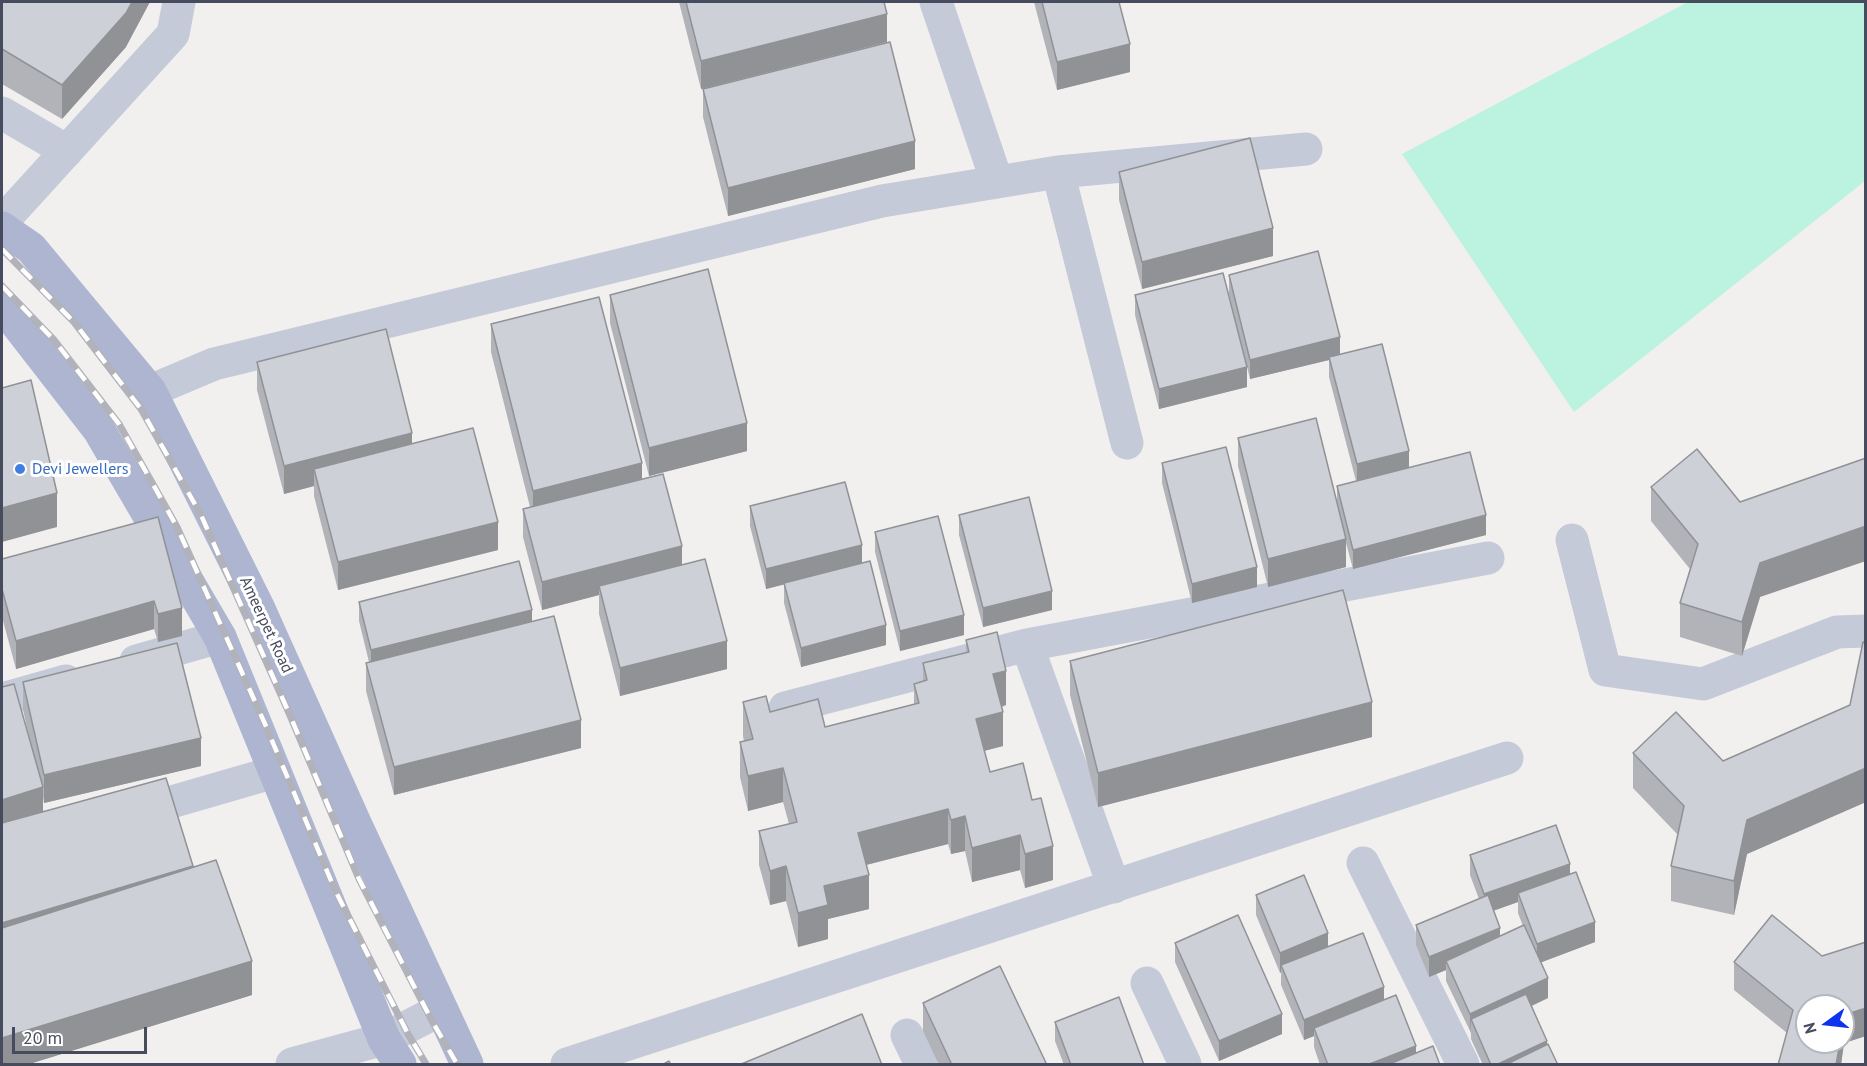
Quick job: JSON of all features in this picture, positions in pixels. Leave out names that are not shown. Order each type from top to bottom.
[{"type":"main road","name":"Ameerpet Road","points":[[2,228],[31,248],[150,392],[259,609],[467,1065]]},
{"type":"main road","points":[[2,305],[99,430],[220,637],[392,1052]]},
{"type":"street","points":[[2,222],[173,34],[179,2]]},
{"type":"street","points":[[936,2],[997,182]]},
{"type":"street","points":[[2,113],[67,151]]},
{"type":"street","points":[[150,392],[214,364],[882,201],[1058,172],[1306,150]]},
{"type":"street","points":[[1058,172],[1127,443]]},
{"type":"street","points":[[1572,540],[1605,670],[1703,684],[1837,633],[1866,631]]},
{"type":"street","points":[[784,708],[1028,645],[1488,558]]},
{"type":"street","points":[[2,699],[220,637]]},
{"type":"street","points":[[1028,645],[1114,887]]},
{"type":"street","points":[[567,1065],[1508,758]]},
{"type":"street","points":[[104,821],[275,772]]},
{"type":"street","points":[[1363,863],[1463,1065]]},
{"type":"street","points":[[1148,983],[1185,1065]]},
{"type":"street","points":[[292,1065],[392,1052],[440,1010]]},
{"type":"street","points":[[907,1035],[921,1065]]},
{"type":"green space","points":[[1688,2],[1865,2],[1865,181],[1574,412],[1402,154]]},
{"type":"building","points":[[2,2],[132,2],[126,13],[62,85],[2,49]]},
{"type":"building","points":[[686,2],[884,2],[887,14],[701,61]]},
{"type":"building","points":[[1042,2],[1119,2],[1130,44],[1057,62]]},
{"type":"building","points":[[890,42],[915,141],[728,188],[703,89]]},
{"type":"building","points":[[1250,138],[1273,228],[1142,262],[1119,172]]},
{"type":"building","points":[[1318,251],[1340,337],[1250,360],[1229,275]]},
{"type":"building","points":[[708,269],[747,423],[649,448],[610,295]]},
{"type":"building","points":[[1223,273],[1247,367],[1159,389],[1135,295]]},
{"type":"building","points":[[599,297],[642,463],[533,491],[491,324]]},
{"type":"building","points":[[386,329],[412,433],[284,466],[257,362]]},
{"type":"building","points":[[1382,344],[1409,451],[1357,464],[1329,357]]},
{"type":"building","points":[[31,380],[57,493],[2,508],[2,388]]},
{"type":"building","points":[[1316,418],[1346,539],[1268,559],[1238,438]]},
{"type":"building","points":[[473,428],[498,522],[338,562],[314,469]]},
{"type":"building","points":[[1226,447],[1257,567],[1192,584],[1162,463]]},
{"type":"building","points":[[1697,449],[1740,502],[1866,458],[1866,526],[1760,563],[1742,622],[1680,603],[1698,544],[1651,487]]},
{"type":"building","points":[[1470,452],[1486,515],[1353,550],[1337,486]]},
{"type":"building","points":[[663,474],[682,546],[542,582],[523,509]]},
{"type":"building","points":[[845,482],[862,545],[766,569],[750,506]]},
{"type":"building","points":[[1029,497],[1052,591],[983,608],[959,515]]},
{"type":"building","points":[[938,516],[964,615],[900,631],[875,532]]},
{"type":"building","points":[[158,517],[182,608],[158,614],[154,601],[16,641],[2,589],[2,559]]},
{"type":"building","points":[[705,559],[727,641],[620,668],[599,586]]},
{"type":"building","points":[[519,561],[532,610],[371,650],[359,602]]},
{"type":"building","points":[[870,561],[886,625],[801,648],[784,583]]},
{"type":"building","points":[[1343,590],[1372,702],[1098,773],[1070,661]]},
{"type":"building","points":[[554,616],[581,720],[394,767],[366,663]]},
{"type":"building","points":[[997,632],[1006,671],[993,674],[1003,712],[976,719],[990,772],[1023,763],[1032,800],[1041,798],[1053,846],[1025,854],[1020,835],[972,848],[965,816],[951,820],[948,809],[858,833],[869,875],[824,886],[828,905],[798,913],[786,866],[770,871],[759,831],[797,822],[783,768],[748,776],[740,742],[753,739],[743,702],[766,696],[770,712],[818,699],[825,727],[919,703],[914,684],[927,680],[923,663],[969,652],[966,640]]},
{"type":"building","points":[[1863,642],[1866,643],[1866,768],[1747,820],[1734,881],[1671,866],[1684,806],[1633,753],[1676,712],[1723,761],[1850,705]]},
{"type":"building","points":[[177,643],[201,738],[44,775],[23,682]]},
{"type":"building","points":[[14,684],[43,787],[2,800],[2,687]]},
{"type":"building","points":[[166,778],[193,866],[2,923],[2,823]]},
{"type":"building","points":[[1556,825],[1570,864],[1484,894],[1470,855]]},
{"type":"building","points":[[216,860],[252,961],[2,1038],[2,928]]},
{"type":"building","points":[[1576,872],[1595,922],[1537,944],[1518,893]]},
{"type":"building","points":[[1304,875],[1328,933],[1280,953],[1256,895]]},
{"type":"building","points":[[1488,895],[1500,928],[1429,957],[1416,925]]},
{"type":"building","points":[[1238,915],[1282,1014],[1219,1041],[1175,943]]},
{"type":"building","points":[[1772,915],[1822,956],[1866,942],[1866,1008],[1855,1012],[1855,994],[1795,994],[1795,1054],[1838,1054],[1836,1065],[1778,1065],[1793,1010],[1734,962]]},
{"type":"building","points":[[1524,925],[1548,978],[1470,1014],[1446,961]]},
{"type":"building","points":[[1363,933],[1384,987],[1304,1020],[1281,965]]},
{"type":"building","points":[[1000,966],[1047,1065],[952,1065],[923,1003]]},
{"type":"building","points":[[1526,994],[1547,1041],[1496,1065],[1491,1065],[1471,1019]]},
{"type":"building","points":[[1396,995],[1416,1046],[1367,1065],[1328,1065],[1314,1028]]},
{"type":"building","points":[[1119,997],[1144,1065],[1071,1065],[1055,1022]]},
{"type":"building","points":[[862,1014],[882,1065],[739,1065]]},
{"type":"building","points":[[1548,1044],[1558,1065],[1505,1065]]},
{"type":"building","points":[[1433,1046],[1440,1065],[1387,1065]]},
{"type":"railway","points":[[2,249],[74,322],[141,409],[201,515],[289,713],[359,879],[432,1021],[457,1064]]},
{"type":"railway","points":[[2,286],[54,340],[119,424],[177,527],[265,724],[335,890],[408,1034],[426,1064]]},
{"type":"place","name":"Devi Jewellers","points":[[20,469]]}]
